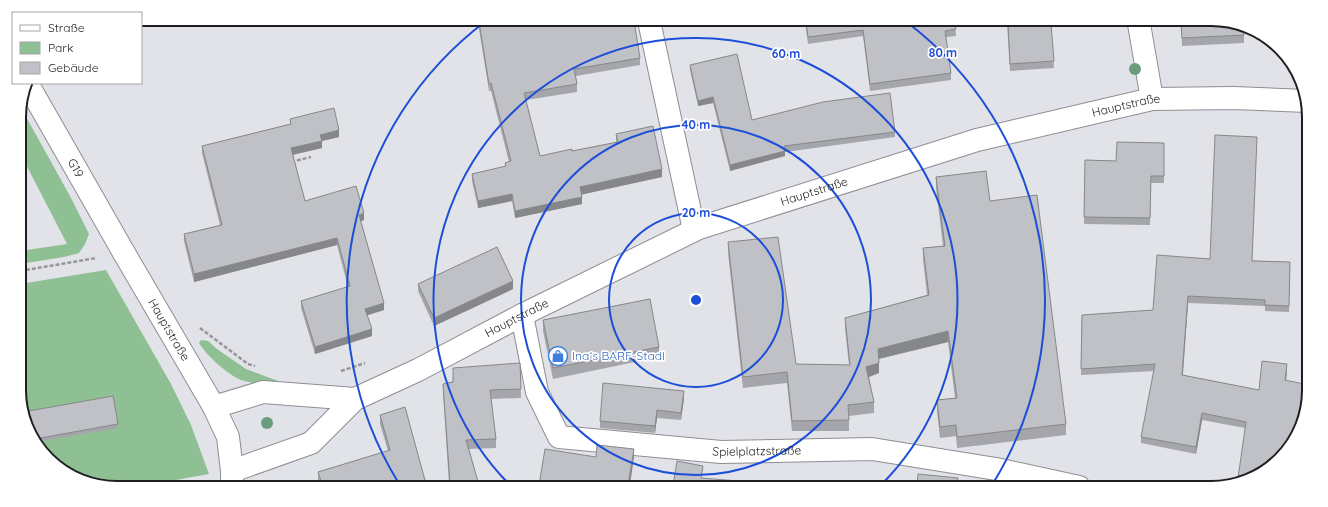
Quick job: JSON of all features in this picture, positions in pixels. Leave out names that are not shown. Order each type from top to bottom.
[{"type":"street","points":[[650,26],[694,230]]},
{"type":"street","points":[[1139,26],[1152,99]]},
{"type":"street","name":"G19","points":[[31,89],[124,253]]},
{"type":"street","name":"Hauptstraße","points":[[124,253],[214,407],[228,437],[232,477],[311,443],[355,399],[418,370],[522,315],[694,230],[977,140],[1152,99],[1234,98],[1300,101]]},
{"type":"street","name":"Spielplatzstraße","points":[[522,315],[537,392],[559,437],[721,452],[872,449],[996,469],[1051,481]]},
{"type":"street","name":"Hauptstraße","points":[[214,407],[263,392],[355,399]]},
{"type":"path","points":[[289,162],[311,158]]},
{"type":"path","points":[[26,270],[124,253]]},
{"type":"path","points":[[196,323],[201,329],[248,364],[261,368]]},
{"type":"path","points":[[336,372],[366,363]]},
{"type":"green space","points":[[26,117],[70,196],[89,234],[79,253],[26,263],[26,250],[67,244],[26,165]]},
{"type":"green space","points":[[106,270],[171,384],[191,425],[209,474],[170,481],[105,480],[93,478],[77,472],[66,466],[49,450],[41,441],[35,430],[26,396],[26,283]]},
{"type":"green space","points":[[201,340],[208,341],[246,369],[278,381],[278,383],[264,384],[241,380],[224,369],[207,353],[199,343]]},
{"type":"building","points":[[480,26],[635,26],[640,58],[574,69],[577,84],[524,93],[540,156],[572,149],[572,151],[618,142],[616,134],[653,126],[662,169],[580,187],[582,197],[515,211],[512,194],[478,201],[472,174],[506,166],[505,163],[511,161],[491,83],[489,84]]},
{"type":"building","points":[[807,26],[956,26],[956,29],[945,31],[951,73],[870,84],[863,30],[808,37]]},
{"type":"building","points":[[1008,26],[1051,26],[1054,61],[1010,64]]},
{"type":"building","points":[[1181,26],[1223,27],[1244,32],[1244,35],[1182,38]]},
{"type":"building","points":[[737,54],[752,120],[823,102],[890,93],[895,132],[784,146],[785,151],[730,165],[713,97],[698,101],[690,65]]},
{"type":"building","points":[[334,108],[339,130],[320,135],[322,141],[291,148],[305,201],[356,186],[364,213],[359,215],[384,303],[365,309],[372,329],[315,347],[301,301],[350,286],[337,238],[194,274],[184,234],[222,225],[202,146],[291,124],[290,119]]},
{"type":"building","points":[[1215,135],[1257,137],[1252,261],[1290,262],[1289,306],[1265,305],[1265,300],[1188,296],[1182,375],[1259,390],[1262,361],[1287,364],[1285,380],[1302,384],[1299,414],[1287,441],[1262,466],[1238,476],[1246,422],[1202,413],[1196,447],[1141,437],[1155,364],[1081,369],[1082,315],[1153,310],[1157,255],[1210,259]]},
{"type":"building","points":[[1117,142],[1164,143],[1164,176],[1151,176],[1150,218],[1084,217],[1085,160],[1116,161]]},
{"type":"building","points":[[986,171],[990,201],[1037,195],[1066,424],[957,437],[956,425],[940,427],[937,400],[957,398],[948,331],[878,349],[879,363],[866,367],[874,402],[848,405],[849,420],[792,421],[787,372],[743,377],[728,242],[778,237],[796,364],[850,365],[845,318],[929,295],[923,248],[945,246],[936,177]]},
{"type":"building","points":[[497,247],[513,281],[434,318],[418,284]]},
{"type":"building","points":[[650,299],[659,347],[553,368],[543,320]]},
{"type":"building","points":[[520,363],[521,389],[490,390],[496,439],[466,440],[478,481],[450,481],[443,384],[453,382],[453,368]]},
{"type":"building","points":[[603,383],[684,391],[681,413],[657,410],[655,426],[600,421]]},
{"type":"building","points":[[113,396],[118,424],[39,438],[29,411]]},
{"type":"building","points":[[405,407],[425,481],[321,481],[318,472],[390,450],[380,415]]},
{"type":"building","points":[[597,445],[634,449],[629,481],[540,481],[545,449],[596,457]]},
{"type":"building","points":[[677,461],[703,466],[701,478],[738,481],[674,481]]},
{"type":"building","points":[[918,474],[958,478],[958,481],[917,481]]},
{"type":"place","name":"Ina´s BARF-Stadl","points":[[558,356]]}]
